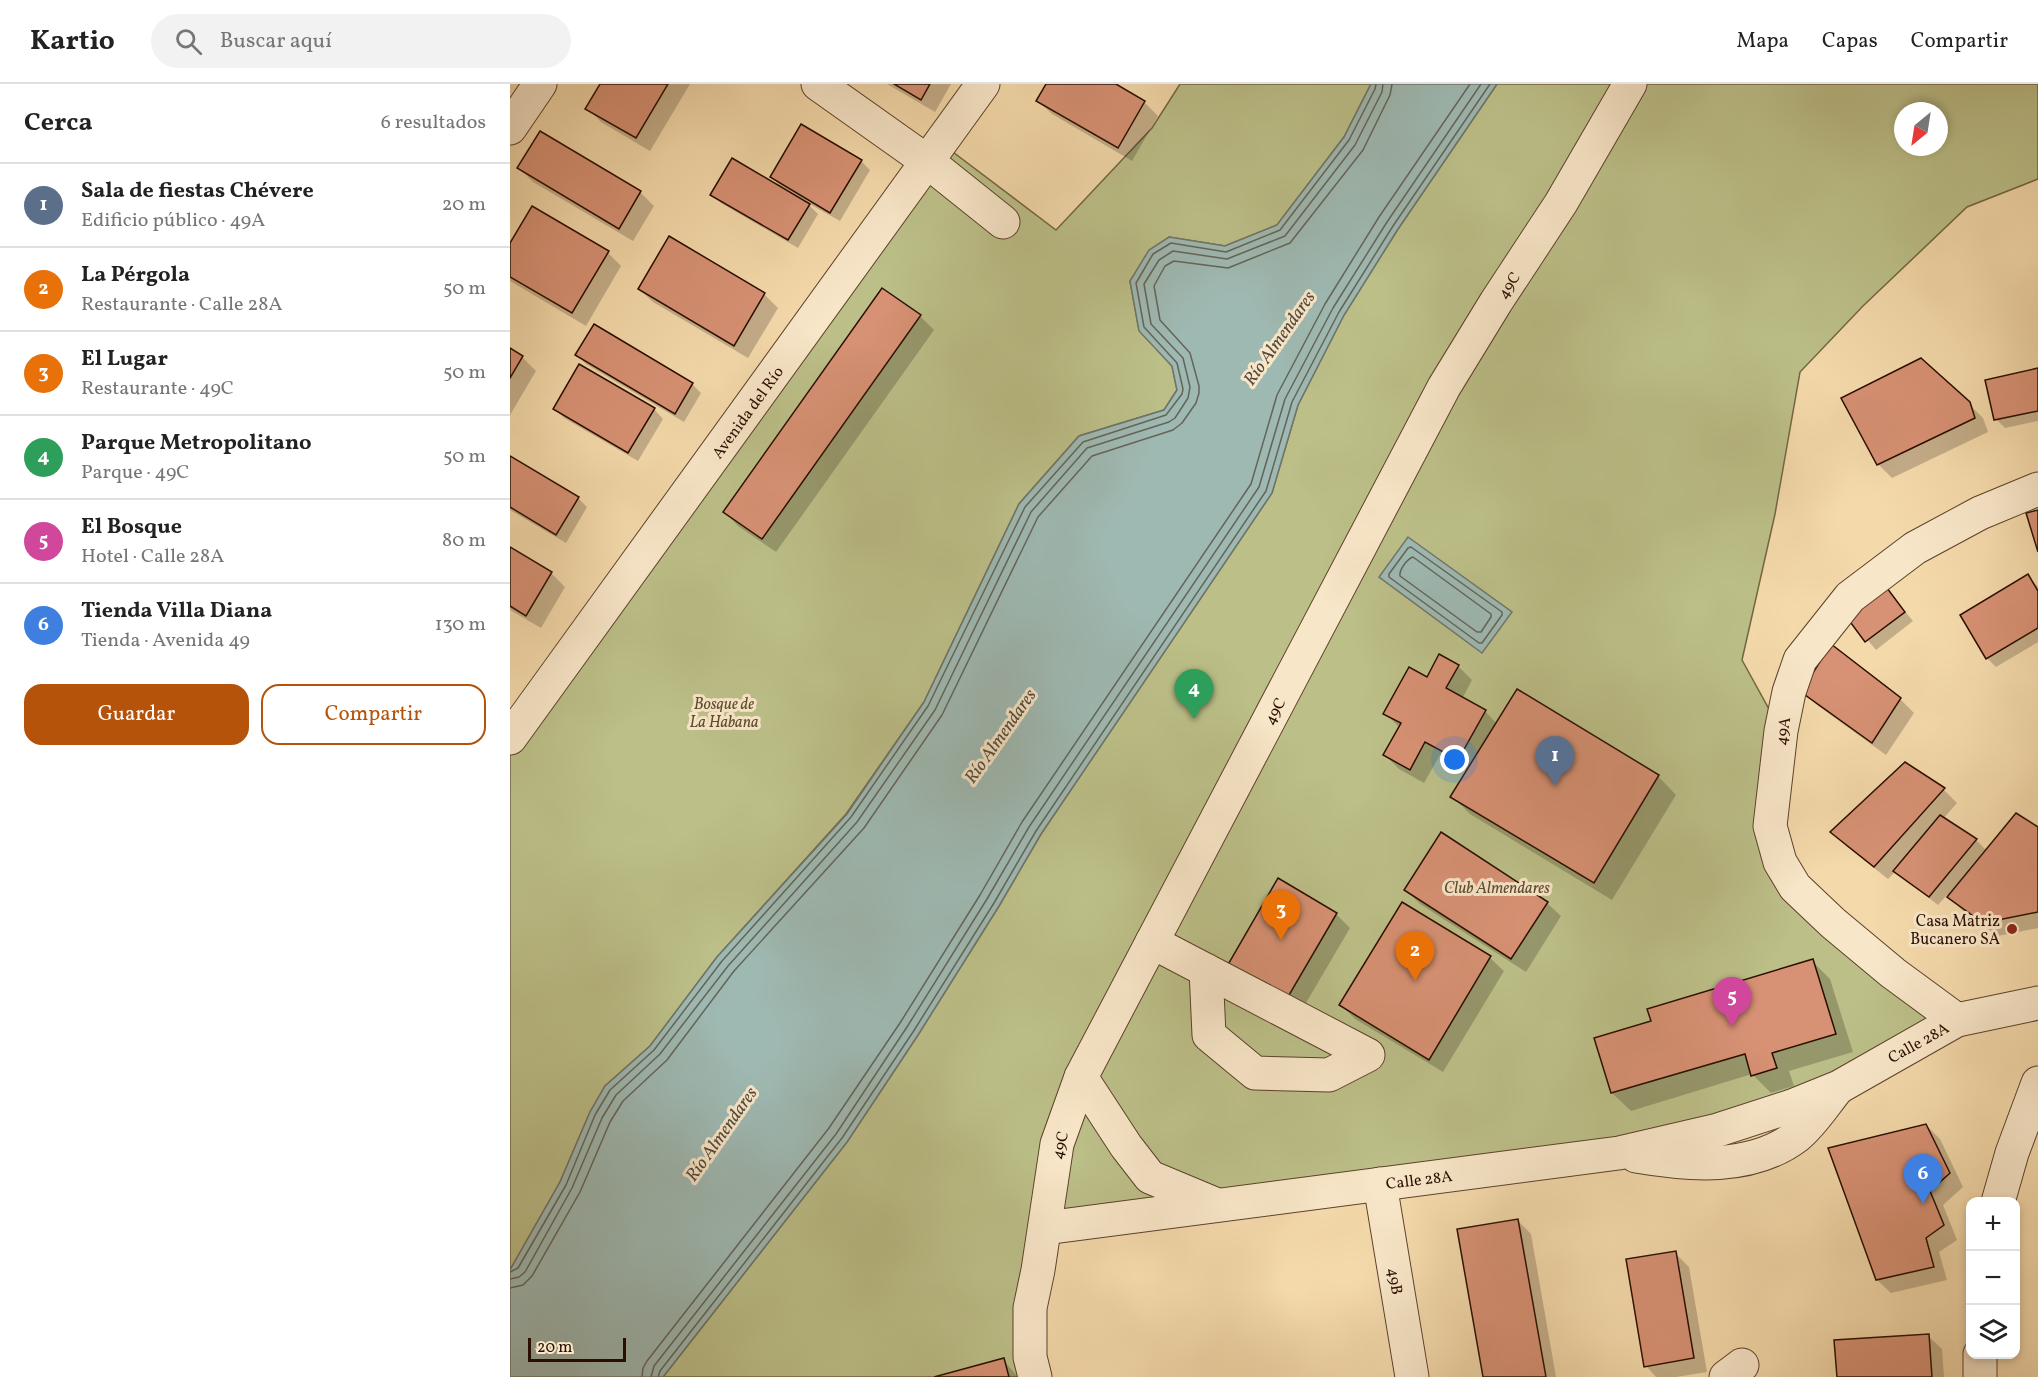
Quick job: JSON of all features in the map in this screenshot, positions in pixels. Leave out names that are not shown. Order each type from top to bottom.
[{"type":"street","points":[[510,128],[540,84]]},
{"type":"street","points":[[818,84],[928,162],[1003,222]]},
{"type":"street","name":"Avenida del Río","points":[[510,738],[522,698],[928,162],[983,84]]},
{"type":"street","name":"49C","points":[[1035,1377],[1030,1357],[1030,1308],[1045,1228],[1057,1144],[1081,1077],[1444,387],[1561,203],[1630,84]]},
{"type":"street","name":"49A","points":[[1957,1020],[1893,973],[1833,923],[1795,887],[1780,862],[1770,826],[1781,731],[1789,692],[1800,660],[1850,597],[1915,548],[1980,513],[2038,489]]},
{"type":"street","points":[[1152,942],[1206,970],[1216,976],[1368,1055],[1329,1075],[1255,1073],[1209,1035],[1206,970]]},
{"type":"street","name":"Calle 28A","points":[[1045,1228],[1619,1153],[1718,1130],[1792,1106],[1839,1087],[1957,1020],[2038,1003]]},
{"type":"street","name":"Calle 28A","points":[[1081,1077],[1125,1146],[1150,1177],[1219,1205]]},
{"type":"street","points":[[1999,1197],[2012,1153],[2038,1083]]},
{"type":"street","name":"Calle 28A","points":[[1619,1153],[1686,1162],[1749,1159],[1774,1150],[1798,1135],[1839,1087]]},
{"type":"street","name":"49B","points":[[1380,1184],[1412,1377]]},
{"type":"street","points":[[1980,1359],[1980,1377]]},
{"type":"green space","name":"Bosque de La Habana","points":[[1180,84],[1371,84],[1344,137],[1277,225],[1225,246],[1169,237],[1130,281],[1139,330],[1172,366],[1177,390],[1164,410],[1079,436],[1019,504],[924,702],[846,814],[717,957],[650,1046],[605,1086],[590,1112],[560,1182],[510,1270],[510,738],[941,143],[1056,230],[1152,128]]},
{"type":"green space","name":"Club Almendares","points":[[1497,84],[2038,84],[2038,179],[1967,207],[1863,306],[1800,372],[1775,514],[1742,660],[1781,731],[1780,862],[1957,1020],[1718,1130],[1045,1228],[1035,1377],[663,1377],[847,1142],[918,1035],[1041,834],[1272,493],[1298,405],[1344,315],[1398,229]]},
{"type":"water","name":"Río Almendares","points":[[1371,84],[1497,84],[1398,229],[1344,315],[1298,405],[1272,493],[1041,834],[918,1035],[847,1142],[663,1377],[510,1377],[510,1270],[560,1182],[590,1112],[605,1086],[650,1046],[717,957],[847,814],[924,702],[1019,504],[1079,436],[1164,410],[1177,390],[1172,366],[1139,331],[1130,281],[1149,250],[1169,237],[1225,246],[1277,225],[1344,137]]},
{"type":"water","points":[[1408,537],[1512,612],[1482,653],[1379,577]]},
{"type":"building","points":[[600,84],[668,84],[636,138],[585,109]]},
{"type":"building","points":[[894,84],[930,84],[921,100]]},
{"type":"building","points":[[1046,84],[1116,84],[1145,101],[1118,148],[1036,101]]},
{"type":"building","points":[[801,124],[862,160],[830,213],[770,177]]},
{"type":"building","points":[[540,131],[641,191],[619,229],[517,168]]},
{"type":"building","points":[[732,158],[810,204],[788,240],[710,195]]},
{"type":"building","points":[[532,206],[609,251],[572,313],[510,277],[510,243]]},
{"type":"building","points":[[669,236],[765,293],[734,346],[638,289]]},
{"type":"building","points":[[882,288],[921,315],[762,539],[723,512]]},
{"type":"building","points":[[594,324],[693,383],[675,414],[575,355]]},
{"type":"building","points":[[510,348],[523,356],[510,378]]},
{"type":"building","points":[[1921,358],[1970,402],[1975,418],[1877,465],[1841,398]]},
{"type":"building","points":[[579,364],[655,408],[628,453],[553,409]]},
{"type":"building","points":[[2038,368],[2038,411],[1994,420],[1985,380]]},
{"type":"building","points":[[510,456],[579,497],[556,535],[510,507]]},
{"type":"building","points":[[2038,510],[2038,552],[2026,513]]},
{"type":"building","points":[[510,547],[552,572],[526,616],[510,606]]},
{"type":"building","points":[[2028,574],[2038,591],[2038,628],[1986,659],[1960,615]]},
{"type":"building","points":[[1884,584],[1905,612],[1865,642],[1845,615]]},
{"type":"building","points":[[1831,644],[1901,698],[1872,743],[1801,692]]},
{"type":"building","points":[[1439,654],[1459,665],[1446,688],[1486,710],[1458,760],[1425,742],[1410,770],[1383,755],[1401,723],[1383,714],[1409,667],[1427,677]]},
{"type":"building","points":[[1517,689],[1659,775],[1594,883],[1450,797]]},
{"type":"building","points":[[1905,762],[1945,788],[1874,867],[1830,832]]},
{"type":"building","points":[[2016,813],[2038,827],[2038,912],[1983,923],[1947,897]]},
{"type":"building","points":[[1940,815],[1977,839],[1929,897],[1893,871]]},
{"type":"building","points":[[1441,832],[1548,902],[1511,959],[1404,890]]},
{"type":"building","points":[[1278,878],[1337,913],[1285,1002],[1226,968]]},
{"type":"building","points":[[1402,902],[1491,956],[1429,1060],[1339,1005]]},
{"type":"building","points":[[1813,959],[1836,1034],[1772,1053],[1777,1068],[1751,1076],[1745,1054],[1611,1093],[1594,1038],[1651,1021],[1647,1009]]},
{"type":"building","points":[[1926,1124],[1950,1173],[1930,1191],[1944,1225],[1926,1238],[1934,1267],[1876,1280],[1828,1148]]},
{"type":"building","points":[[1518,1219],[1546,1377],[1483,1377],[1457,1229]]},
{"type":"building","points":[[1676,1251],[1694,1358],[1644,1367],[1626,1259]]},
{"type":"building","points":[[1929,1334],[1932,1377],[1837,1377],[1834,1340]]},
{"type":"building","points":[[1004,1358],[1009,1377],[934,1377]]},
{"type":"place","name":"Parque Metropolitano","points":[[1194,719]]},
{"type":"place","name":"Sala de fiestas Chévere","points":[[1555,786]]},
{"type":"place","name":"Casa Matriz Bucanero SA","points":[[2012,929]]},
{"type":"place","name":"El Lugar","points":[[1281,940]]},
{"type":"place","name":"La Pérgola","points":[[1415,981]]},
{"type":"place","name":"El Bosque","points":[[1732,1027]]},
{"type":"place","name":"Tienda Villa Diana","points":[[1923,1204]]}]
